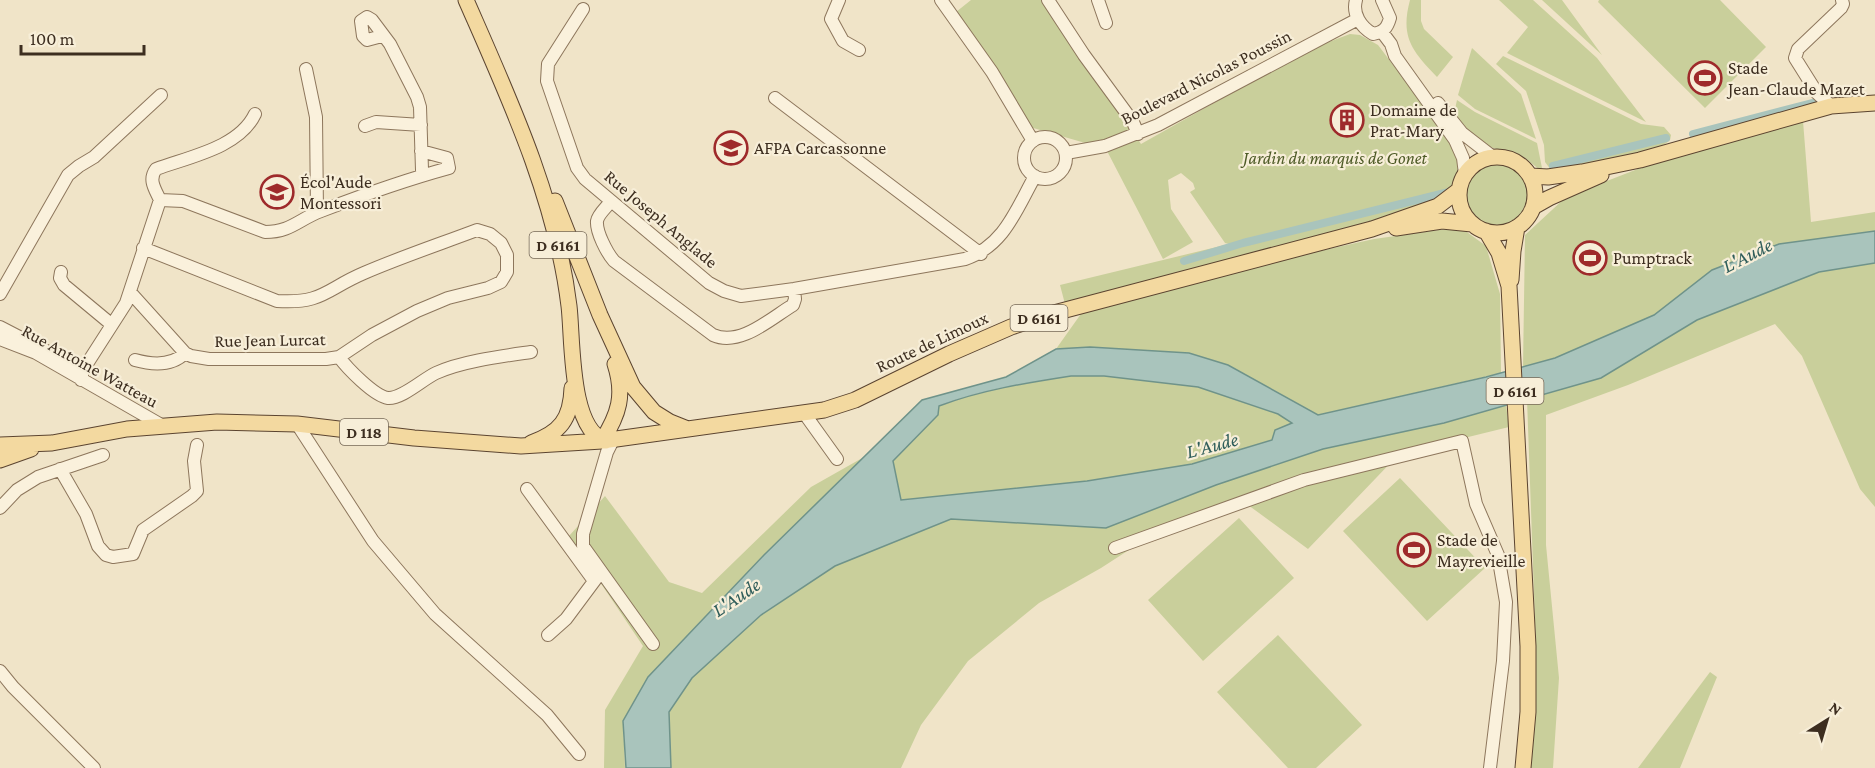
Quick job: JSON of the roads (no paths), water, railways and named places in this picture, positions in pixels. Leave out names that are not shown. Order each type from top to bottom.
[{"type":"main road","name":"D 6161","points":[[466,0],[520,128],[546,202],[562,258],[569,308],[573,367],[572,402],[568,414],[560,427],[548,438],[521,446]]},
{"type":"main road","points":[[1530,176],[1558,176],[1640,160],[1831,106],[1875,103]]},
{"type":"main road","points":[[520,128],[544,174],[600,315],[618,373],[621,395],[607,445]]},
{"type":"main road","points":[[1493,157],[1515,161],[1530,176],[1535,191],[1533,207],[1527,219],[1517,227],[1502,233],[1486,231],[1472,224],[1461,208],[1459,190],[1465,174],[1477,161],[1493,157]]},
{"type":"main road","points":[[1533,207],[1640,160]]},
{"type":"main road","name":"D 6161","points":[[1372,229],[1438,206],[1459,190]]},
{"type":"main road","name":"D 6161","points":[[1372,229],[1399,228],[1442,221],[1472,224]]},
{"type":"main road","name":"D 6161","points":[[1509,286],[1513,276],[1513,251],[1517,227]]},
{"type":"main road","name":"Route de Limoux","points":[[715,426],[824,410],[855,400],[1011,327],[1054,313],[1372,229]]},
{"type":"main road","name":"D 6161","points":[[1486,231],[1499,253],[1509,286],[1511,315],[1529,701],[1523,768]]},
{"type":"main road","name":"D 6161","points":[[600,315],[633,387],[654,412],[670,422],[687,428]]},
{"type":"main road","name":"D 6161","points":[[573,367],[583,417],[591,431],[607,445],[690,434],[715,426]]},
{"type":"main road","name":"D 118","points":[[0,460],[52,443],[127,429],[207,422],[297,424],[414,438],[521,446],[607,445]]},
{"type":"main road","name":"D 6161","points":[[607,445],[687,428],[715,426]]},
{"type":"main road","name":"D 118","points":[[0,445],[52,443]]},
{"type":"street","points":[[839,0],[831,20],[843,41],[859,50]]},
{"type":"street","points":[[941,0],[992,72],[1033,141]]},
{"type":"street","points":[[1048,0],[1084,55],[1126,112],[1138,134]]},
{"type":"street","points":[[1098,0],[1106,24]]},
{"type":"street","points":[[1356,0],[1355,10],[1358,19],[1372,34],[1382,32],[1388,26],[1390,18],[1382,0]]},
{"type":"street","points":[[1831,106],[1817,93],[1796,58],[1798,49],[1841,8],[1844,4],[1842,0]]},
{"type":"street","name":"Rue Joseph Anglade","points":[[583,9],[548,64],[547,81],[578,168],[585,179],[709,283],[741,296],[794,289],[965,259],[981,254]]},
{"type":"street","name":"Boulevard Nicolas Poussin","points":[[1066,153],[1105,146],[1138,134],[1227,90],[1358,19]]},
{"type":"street","points":[[1382,32],[1393,48],[1404,56],[1462,133],[1493,157]]},
{"type":"street","points":[[382,36],[390,44],[420,107],[424,175]]},
{"type":"street","points":[[1393,48],[1395,56],[1455,140],[1463,158],[1465,174]]},
{"type":"street","points":[[306,69],[316,117],[317,212]]},
{"type":"street","points":[[0,294],[68,174],[94,157],[161,95]]},
{"type":"street","points":[[775,98],[981,254],[1002,234],[1035,176]]},
{"type":"street","points":[[82,375],[111,324],[126,303],[130,292],[160,200],[152,182],[152,174],[156,169],[221,147],[251,124],[255,114]]},
{"type":"street","points":[[364,126],[376,122],[421,125]]},
{"type":"street","points":[[1040,138],[1053,138],[1066,153],[1064,166],[1060,173],[1044,179],[1035,176],[1026,166],[1024,159],[1026,150],[1033,141],[1040,138]]},
{"type":"street","points":[[160,200],[183,201],[265,232],[278,232],[289,229],[317,212],[449,168],[447,158],[421,151]]},
{"type":"street","points":[[611,201],[597,222],[606,251],[614,261],[713,335],[723,339],[741,336],[793,304],[794,289]]},
{"type":"street","name":"Rue Jean Lurcat","points":[[143,248],[263,296],[278,301],[299,303],[317,299],[361,274],[477,230],[495,238],[501,243],[507,255],[507,272],[501,282],[488,288],[448,298],[417,312],[372,335],[339,357],[209,359],[185,353]]},
{"type":"street","points":[[60,272],[64,285],[111,324]]},
{"type":"street","points":[[130,292],[185,353],[178,360],[169,363],[146,363],[135,360]]},
{"type":"street","name":"Rue Antoine Watteau","points":[[0,327],[163,426]]},
{"type":"street","name":"Rue Antoine Watteau","points":[[0,339],[82,375]]},
{"type":"street","points":[[339,357],[379,395],[389,398],[398,396],[437,373],[503,356],[531,352]]},
{"type":"street","points":[[804,413],[837,459]]},
{"type":"street","points":[[297,424],[373,541],[435,614],[547,715],[579,754]]},
{"type":"street","points":[[1114,548],[1304,480],[1462,441],[1476,504],[1498,555],[1506,602],[1503,661],[1490,768]]},
{"type":"street","points":[[60,470],[86,514],[98,546],[106,555],[113,557],[133,554],[143,530],[192,496],[197,490],[194,461],[196,445]]},
{"type":"street","points":[[597,577],[583,546],[583,534],[607,445]]},
{"type":"street","points":[[0,508],[16,490],[38,477],[104,455]]},
{"type":"street","points":[[527,489],[653,644]]},
{"type":"street","points":[[548,634],[566,619],[597,577]]},
{"type":"street","points":[[0,671],[94,768]]},
{"type":"water","name":"L'Aude","points":[[1875,231],[1875,263],[1819,272],[1697,320],[1601,378],[1444,423],[1323,449],[1216,485],[1106,528],[951,519],[835,566],[761,615],[692,678],[669,712],[671,768],[626,768],[623,721],[648,677],[764,555],[922,400],[1006,377],[1056,349],[1090,347],[1189,353],[1228,365],[1318,415],[1486,377],[1555,358],[1654,315],[1712,270],[1779,244]],"holes":[[[1071,376],[1104,376],[1198,387],[1278,414],[1292,423],[1275,430],[1272,440],[1192,464],[1087,481],[901,500],[893,461],[938,415],[939,406],[987,391],[1021,384]]]},
{"type":"waterway","points":[[1693,134],[1816,102]]},
{"type":"waterway","points":[[1553,166],[1666,138]]},
{"type":"waterway","points":[[1184,261],[1243,243],[1449,192]]},
{"type":"place","name":"Stade Jean-Claude Mazet","points":[[1705,78]]},
{"type":"place","name":"Domaine de Prat-Mary","points":[[1347,120]]},
{"type":"place","name":"AFPA Carcassonne","points":[[731,148]]},
{"type":"place","name":"Écol'Aude Montessori","points":[[277,192]]},
{"type":"place","name":"Pumptrack","points":[[1590,258]]},
{"type":"place","name":"Stade de Mayrevieille","points":[[1414,550]]},
{"type":"park label","name":"Jardin du marquis de Gonet","points":[[1335,158]]}]
